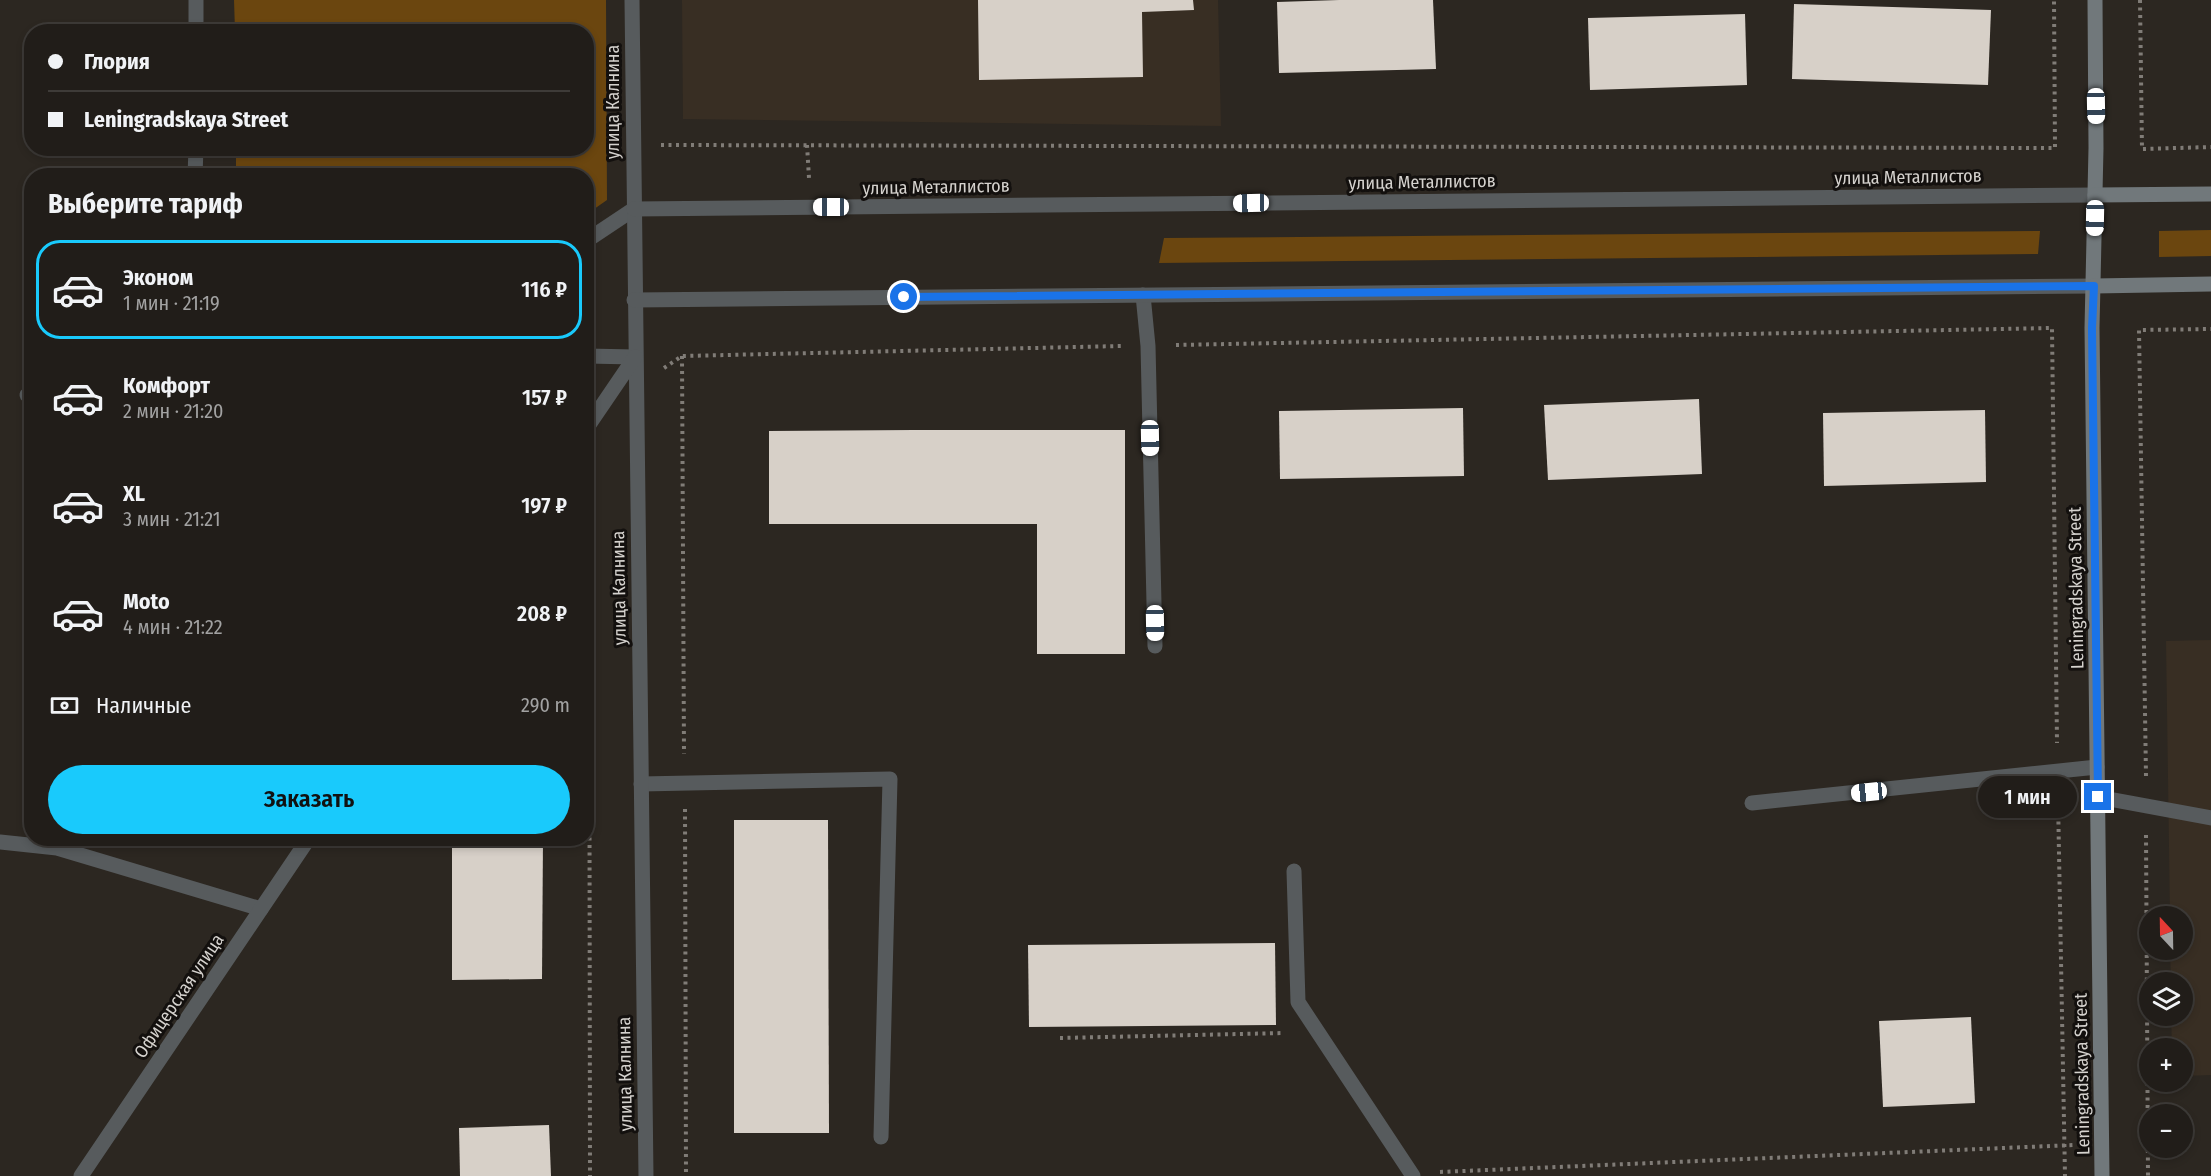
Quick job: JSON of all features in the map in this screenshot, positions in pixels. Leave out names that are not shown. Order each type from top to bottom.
[{"type":"street","points":[[196,0],[196,24]]},
{"type":"street","name":"улица Калнина","points":[[632,0],[646,1176]]},
{"type":"street","name":"Leningradskaya Street","points":[[2095,0],[2092,328],[2102,1176]]},
{"type":"street","name":"улица Металлистов","points":[[634,209],[2211,194]]},
{"type":"street","points":[[594,236],[634,209]]},
{"type":"street","points":[[634,300],[2211,284]]},
{"type":"street","points":[[1143,295],[1148,346],[1155,646]]},
{"type":"street","points":[[594,356],[635,357]]},
{"type":"street","points":[[594,414],[635,357]]},
{"type":"street","points":[[1752,803],[2057,773],[2097,767]]},
{"type":"street","points":[[641,784],[890,779],[881,1137]]},
{"type":"street","points":[[2098,797],[2211,818]]},
{"type":"street","points":[[0,842],[24,845]]},
{"type":"street","points":[[33,846],[57,849],[261,909]]},
{"type":"street","name":"Офицерская улица","points":[[81,1176],[304,846]]},
{"type":"street","points":[[1294,871],[1298,1002],[1413,1175]]},
{"type":"path","points":[[633,145],[2055,148],[2054,0]]},
{"type":"path","points":[[2140,0],[2142,149],[2211,147]]},
{"type":"path","points":[[807,145],[810,188]]},
{"type":"path","points":[[686,1176],[682,356],[2052,328],[2057,773],[2065,1176]]},
{"type":"path","points":[[2148,1176],[2146,806],[2139,330],[2211,329]]},
{"type":"path","points":[[590,846],[590,1176]]},
{"type":"path","points":[[1060,1038],[1318,1033]]},
{"type":"path","points":[[1413,1175],[2102,1143]]},
{"type":"shaded area","points":[[234,0],[606,0],[607,200],[594,209],[594,168],[236,168],[236,156],[594,156],[594,24],[235,24]]},
{"type":"shaded area","points":[[682,0],[1218,0],[1221,126],[683,119]]},
{"type":"shaded area","points":[[2211,230],[2211,256],[2159,257],[2159,231]]},
{"type":"shaded area","points":[[2040,231],[2038,254],[1159,263],[1164,238]]},
{"type":"shaded area","points":[[2211,640],[2211,1075],[2193,1076],[2193,1038],[2172,1038],[2171,1026],[2193,1026],[2193,972],[2171,972],[2170,960],[2193,960],[2193,906],[2170,906],[2166,641]]},
{"type":"building","points":[[978,0],[1193,0],[1194,10],[1142,12],[1143,77],[979,80]]},
{"type":"building","points":[[1433,0],[1436,69],[1279,73],[1277,2]]},
{"type":"building","points":[[1794,4],[1991,10],[1988,85],[1792,79]]},
{"type":"building","points":[[1745,14],[1747,85],[1590,90],[1588,18]]},
{"type":"building","points":[[1699,399],[1702,474],[1548,480],[1544,405]]},
{"type":"building","points":[[1463,408],[1464,476],[1280,479],[1279,411]]},
{"type":"building","points":[[1985,410],[1986,482],[1824,486],[1823,413]]},
{"type":"building","points":[[1125,430],[1125,654],[1037,654],[1037,524],[769,524],[769,431]]},
{"type":"building","points":[[734,820],[828,820],[829,1133],[734,1133]]},
{"type":"building","points":[[452,846],[543,846],[542,979],[452,980]]},
{"type":"building","points":[[1275,943],[1276,1025],[1029,1027],[1028,945]]},
{"type":"building","points":[[1971,1017],[1975,1103],[1883,1107],[1879,1021]]},
{"type":"building","points":[[549,1125],[551,1176],[460,1176],[459,1128]]},
{"type":"route","points":[[904,297],[2094,286],[2092,328],[2098,797]]}]
